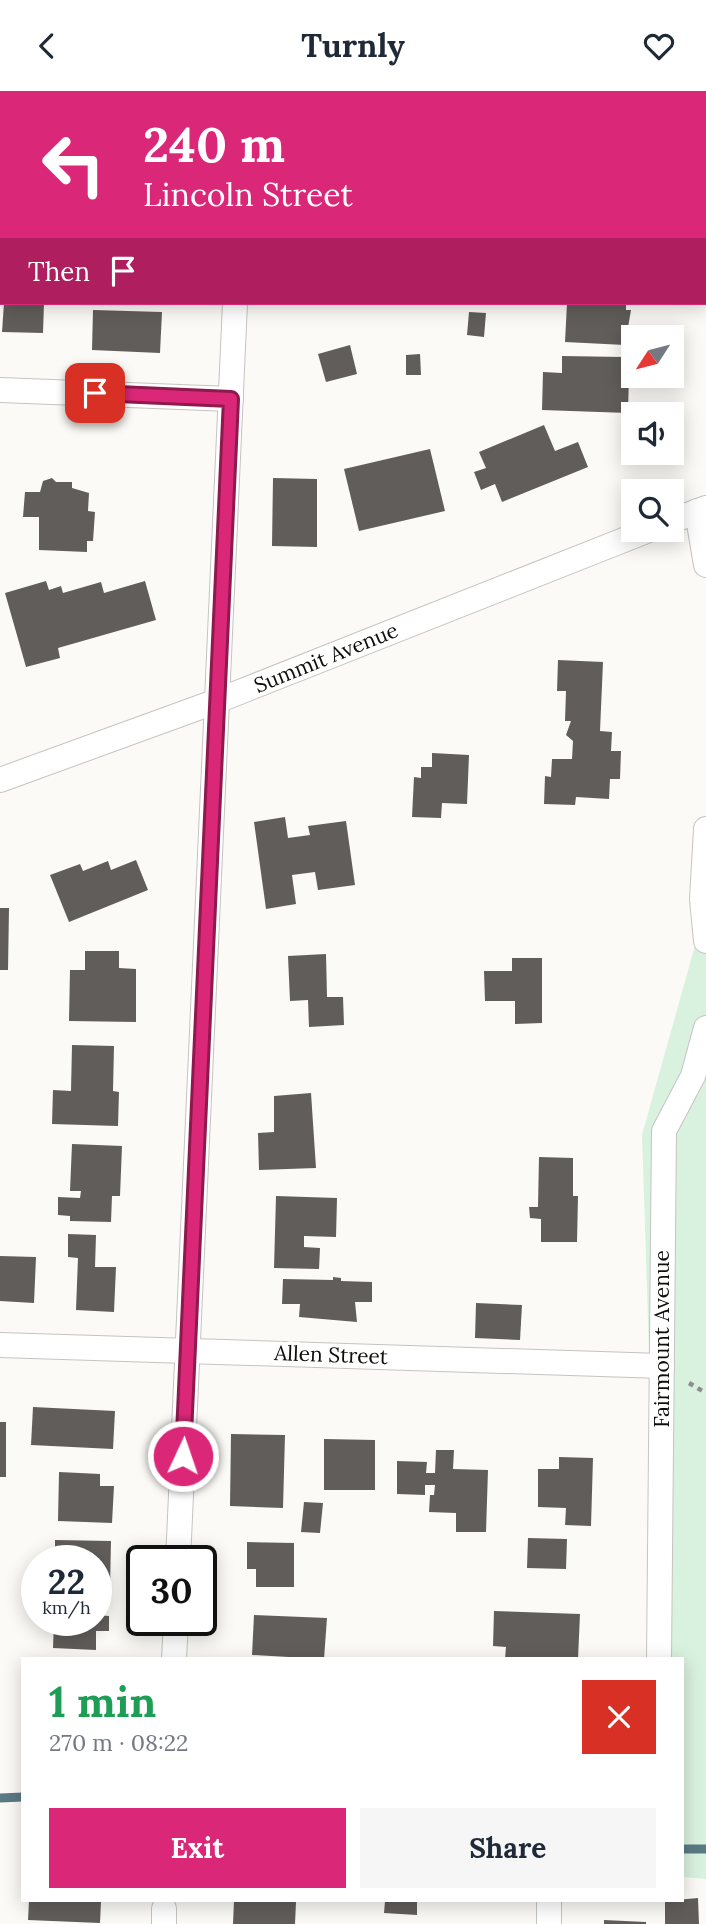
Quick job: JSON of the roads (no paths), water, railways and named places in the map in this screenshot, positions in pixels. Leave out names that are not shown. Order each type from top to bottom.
[{"type":"street","points":[[179,1545],[235,305]]},
{"type":"street","points":[[0,390],[231,399]]},
{"type":"street","points":[[684,517],[702,510],[706,565]]},
{"type":"street","name":"Summit Avenue","points":[[0,780],[217,701],[621,541]]},
{"type":"street","points":[[706,829],[702,899],[706,941]]},
{"type":"street","name":"Fairmount Avenue","points":[[659,1657],[664,1131],[693,1076],[706,1028]]},
{"type":"street","name":"Allen Street","points":[[0,1345],[662,1366]]},
{"type":"street","points":[[174,1657],[175,1636]]},
{"type":"street","points":[[548,1924],[549,1902]]},
{"type":"waterway","points":[[0,1798],[21,1797]]},
{"type":"waterway","points":[[684,1849],[706,1849]]}]
